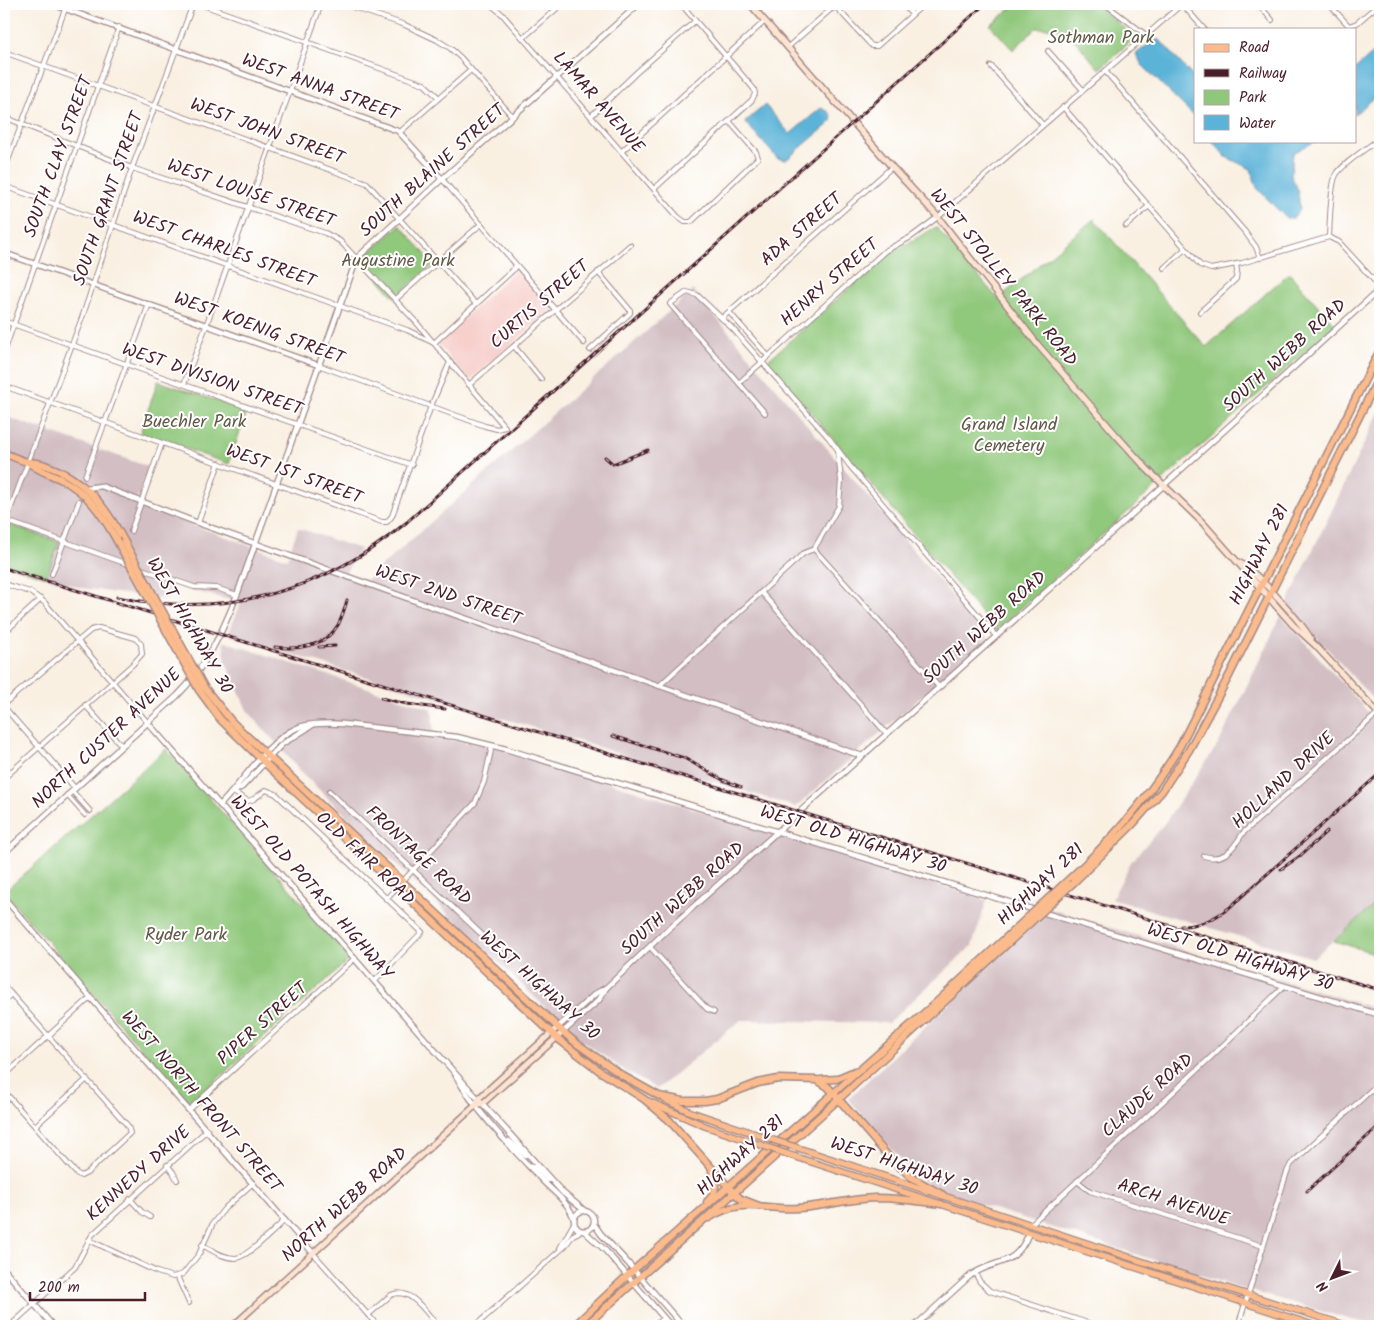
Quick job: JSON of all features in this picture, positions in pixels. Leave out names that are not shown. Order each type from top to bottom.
[{"type":"highway","name":"HIGHWAY 281","points":[[1069,882],[1118,831],[1167,768],[1192,725],[1380,350]]},
{"type":"highway","name":"HIGHWAY 281","points":[[585,1326],[688,1234],[731,1190],[1133,824],[1174,774],[1202,729],[1380,375]]},
{"type":"highway","name":"WEST 2ND STREET","points":[[4,453],[28,462],[37,469],[84,490]]},
{"type":"highway","name":"WEST HIGHWAY 30","points":[[84,490],[100,511],[221,720],[262,761],[554,1036],[601,1072],[644,1099]]},
{"type":"highway","name":"WEST HIGHWAY 30","points":[[84,490],[104,507],[124,541],[201,688],[225,714],[576,1044],[623,1076],[659,1096]]},
{"type":"highway","name":"HIGHWAY 281","points":[[836,1096],[871,1060],[1027,921]]},
{"type":"highway","points":[[659,1096],[684,1101],[705,1101],[717,1099],[758,1083],[778,1079],[828,1081],[856,1071],[871,1060]]},
{"type":"highway","points":[[816,1080],[824,1083],[910,1177],[943,1195]]},
{"type":"highway","points":[[644,1099],[669,1120],[731,1190],[741,1199],[759,1206],[772,1209],[798,1208],[874,1198],[902,1199],[941,1204]]},
{"type":"highway","points":[[683,1227],[710,1200],[715,1189],[715,1178],[704,1159]]},
{"type":"highway","name":"HIGHWAY 281","points":[[574,1326],[683,1227],[731,1190]]},
{"type":"highway","points":[[688,1234],[724,1209],[739,1206],[759,1206]]},
{"type":"main road","name":"WEST STOLLEY PARK ROAD","points":[[750,4],[938,217],[1038,345],[1117,436],[1240,563],[1249,568],[1270,595],[1379,714]]},
{"type":"main road","name":"SOUTH WEBB ROAD","points":[[476,1105],[561,1030]]},
{"type":"main road","name":"WEST HIGHWAY 30","points":[[659,1096],[692,1112],[795,1148],[1348,1326]]},
{"type":"main road","name":"WEST HIGHWAY 30","points":[[644,1099],[705,1126],[761,1145],[1316,1326]]},
{"type":"main road","name":"NORTH WEBB ROAD","points":[[233,1326],[476,1105]]},
{"type":"main road","points":[[1020,1230],[1028,1228],[1030,1225]]},
{"type":"main road","points":[[1029,1233],[1032,1230],[1042,1228]]},
{"type":"street","name":"WEST ANNA STREET","points":[[52,4],[66,6],[289,92],[400,132],[584,342]]},
{"type":"street","name":"SOUTH GRANT STREET","points":[[5,521],[72,345],[132,168],[193,4]]},
{"type":"street","points":[[200,4],[424,84],[439,98]]},
{"type":"street","points":[[184,384],[321,4]]},
{"type":"street","points":[[344,4],[405,26],[450,48],[513,117]]},
{"type":"street","name":"LAMAR AVENUE","points":[[490,4],[502,14],[684,221],[691,222],[758,158],[756,152],[730,121]]},
{"type":"street","points":[[523,38],[562,4]]},
{"type":"street","name":"SOUTH BLAINE STREET","points":[[255,544],[357,258],[442,179],[639,4]]},
{"type":"street","points":[[654,189],[730,121],[749,103],[755,94],[754,89],[681,4]]},
{"type":"street","points":[[902,4],[912,14]]},
{"type":"street","points":[[788,47],[836,5],[872,46],[877,46],[924,4]]},
{"type":"street","points":[[1105,4],[1146,35]]},
{"type":"street","points":[[1182,4],[1203,28]]},
{"type":"street","name":"HENRY STREET","points":[[740,382],[885,251],[912,237],[938,217],[1182,4]]},
{"type":"street","points":[[1258,4],[1272,20]]},
{"type":"street","points":[[1329,4],[1349,26],[1353,26],[1379,4]]},
{"type":"street","points":[[4,171],[20,123],[66,6]]},
{"type":"street","points":[[591,116],[695,21]]},
{"type":"street","points":[[622,152],[765,21]]},
{"type":"street","name":"SOUTH CLAY STREET","points":[[4,352],[120,27]]},
{"type":"street","points":[[1048,51],[1083,90]]},
{"type":"street","name":"WEST JOHN STREET","points":[[4,52],[367,183],[476,304]]},
{"type":"street","points":[[991,66],[1043,124]]},
{"type":"street","points":[[400,132],[471,70]]},
{"type":"street","points":[[1105,71],[1245,232],[1256,247],[1260,258]]},
{"type":"street","points":[[1063,107],[1200,265],[1211,269],[1236,264],[1329,237],[1339,242],[1380,288]]},
{"type":"street","name":"WEST LOUISE STREET","points":[[4,117],[132,168],[325,233],[340,241],[416,322],[505,427]]},
{"type":"street","points":[[1329,237],[1333,187],[1336,176],[1344,166],[1380,138]]},
{"type":"street","name":"ADA STREET","points":[[722,318],[892,167]]},
{"type":"street","name":"WEST CHARLES STREET","points":[[4,186],[407,330],[434,343]]},
{"type":"street","points":[[1126,226],[1149,206]]},
{"type":"street","points":[[395,300],[481,224]]},
{"type":"street","name":"CURTIS STREET","points":[[469,385],[630,245]]},
{"type":"street","points":[[1164,268],[1185,249]]},
{"type":"street","name":"WEST KOENIG STREET","points":[[4,253],[491,428],[505,427]]},
{"type":"street","points":[[434,343],[513,270],[516,264]]},
{"type":"street","points":[[1200,312],[1236,279],[1236,264]]},
{"type":"street","points":[[590,350],[630,313],[598,272]]},
{"type":"street","name":"SOUTH WEBB ROAD","points":[[561,1030],[599,1000],[607,987],[650,947],[1380,288]]},
{"type":"street","points":[[765,412],[670,304],[687,292],[696,295],[722,318],[763,361],[996,636]]},
{"type":"street","points":[[86,476],[149,304]]},
{"type":"street","points":[[729,312],[768,356]]},
{"type":"street","name":"WEST DIVISION STREET","points":[[4,321],[412,465]]},
{"type":"street","points":[[407,330],[416,322]]},
{"type":"street","points":[[514,346],[541,379]]},
{"type":"street","points":[[412,465],[431,406],[450,362]]},
{"type":"street","name":"WEST 1ST STREET","points":[[4,386],[387,522],[392,516],[412,465]]},
{"type":"street","points":[[131,531],[162,443]]},
{"type":"street","points":[[659,686],[804,553],[814,549],[839,506],[841,481],[838,450]]},
{"type":"street","points":[[198,523],[219,463]]},
{"type":"street","name":"WEST 2ND STREET","points":[[84,490],[101,486],[255,544],[862,756]]},
{"type":"street","points":[[52,574],[78,501]]},
{"type":"street","points":[[5,521],[194,587],[216,588],[237,594]]},
{"type":"street","name":"NORTH CUSTER AVENUE","points":[[4,853],[148,723],[194,678],[220,638],[255,544]]},
{"type":"street","points":[[814,549],[939,687]]},
{"type":"street","points":[[4,584],[30,592],[41,599],[148,723]]},
{"type":"street","points":[[761,592],[887,734]]},
{"type":"street","points":[[4,633],[41,599]]},
{"type":"street","points":[[4,778],[39,747],[112,682],[142,654],[142,644],[135,638],[99,628],[91,630],[4,706],[39,747],[74,789],[90,811]]},
{"type":"street","points":[[86,705],[122,746]]},
{"type":"street","name":"HOLLAND DRIVE","points":[[1204,856],[1214,859],[1224,856],[1233,848],[1243,833],[1379,714]]},
{"type":"street","name":"WEST OLD POTASH HIGHWAY","points":[[148,723],[453,1071],[557,1187],[584,1211]]},
{"type":"street","name":"WEST OLD HIGHWAY 30","points":[[220,805],[233,792],[242,787],[268,755],[286,741],[311,726],[336,723],[457,738],[492,746],[778,831],[1380,1016]]},
{"type":"street","points":[[386,899],[475,803],[484,782],[492,746]]},
{"type":"street","name":"OLD FAIR ROAD","points":[[233,792],[248,800],[254,799],[266,790],[273,791],[422,932],[375,981]]},
{"type":"street","name":"FRONTAGE ROAD","points":[[329,791],[511,962]]},
{"type":"street","points":[[68,795],[85,815]]},
{"type":"street","name":"WEST NORTH FRONT STREET","points":[[4,898],[377,1325]]},
{"type":"street","points":[[650,947],[707,1009],[714,1012]]},
{"type":"street","name":"PIPER STREET","points":[[189,1110],[355,958]]},
{"type":"street","points":[[4,986],[128,1126],[130,1133],[87,1173],[81,1176],[4,1091]]},
{"type":"street","name":"CLAUDE ROAD","points":[[1030,1225],[1212,1057],[1284,987]]},
{"type":"street","points":[[4,1001],[11,994]]},
{"type":"street","points":[[4,1076],[91,997]]},
{"type":"street","name":"WEST OLD POTASH HIGHWAY","points":[[453,1071],[476,1105],[530,1167],[570,1208],[574,1222]]},
{"type":"street","points":[[34,1126],[86,1080]]},
{"type":"street","points":[[1238,1326],[1291,1164],[1380,1082]]},
{"type":"street","name":"KENNEDY DRIVE","points":[[10,1326],[75,1267],[92,1234],[207,1130]]},
{"type":"street","points":[[506,1139],[513,1142],[525,1155],[528,1154]]},
{"type":"street","points":[[168,1165],[177,1180]]},
{"type":"street","points":[[530,1167],[535,1167],[550,1183],[557,1187]]},
{"type":"street","name":"ARCH AVENUE","points":[[1077,1181],[1090,1191],[1263,1246]]},
{"type":"street","points":[[89,1240],[158,1272],[173,1277],[183,1274],[199,1254],[213,1223],[224,1208],[253,1183]]},
{"type":"street","points":[[130,1199],[142,1212],[150,1217]]},
{"type":"street","points":[[559,1250],[574,1222],[576,1214],[584,1211],[592,1215],[594,1224],[601,1234],[683,1326]]},
{"type":"street","points":[[202,1245],[219,1254],[236,1258],[247,1253],[285,1220]]},
{"type":"street","points":[[574,1222],[595,1240],[671,1326]]},
{"type":"street","points":[[475,1326],[559,1250],[575,1233],[591,1229],[594,1224]]},
{"type":"street","points":[[915,1326],[982,1268],[1010,1260],[1021,1249],[1029,1233]]},
{"type":"street","points":[[4,1269],[53,1326]]},
{"type":"street","points":[[975,1273],[980,1282],[990,1290],[1097,1326]]},
{"type":"street","points":[[177,1276],[189,1302]]},
{"type":"street","points":[[368,1315],[391,1295],[404,1293],[412,1297],[438,1326]]},
{"type":"street","points":[[654,1326],[664,1318]]},
{"type":"street","points":[[1077,1326],[1080,1321]]},
{"type":"shaded area","points":[[517,269],[552,309],[469,381],[437,343]]},
{"type":"shaded area","points":[[693,290],[988,638],[796,807],[228,635],[241,603],[171,585],[166,600],[82,588],[46,577],[59,542],[4,523],[4,416],[149,467],[135,504],[287,559],[298,528],[360,549],[346,572],[366,580]]},
{"type":"shaded area","points":[[1380,410],[1380,707],[1287,604]]},
{"type":"shaded area","points":[[1281,616],[1380,725],[1380,900],[1313,958],[1112,899],[1131,862],[1164,824],[1219,743]]},
{"type":"shaded area","points":[[223,641],[432,709],[434,738],[492,746],[987,900],[972,946],[888,1023],[741,1020],[657,1089],[627,1072],[574,1035],[304,775],[247,710],[226,663]]},
{"type":"shaded area","points":[[1050,909],[1380,1010],[1380,1326],[1348,1319],[1241,1288],[951,1195],[922,1180],[907,1166],[848,1099]]},
{"type":"green space","name":"Sothman Park","points":[[1017,4],[1094,4],[1136,37],[1099,69],[1068,32],[1054,28],[1036,28],[1013,50],[990,25]]},
{"type":"green space","name":"Grand Island Cemetery","points":[[1094,219],[1206,347],[1289,273],[1335,325],[996,631],[767,361],[887,255],[936,227],[998,299]]},
{"type":"green space","name":"Augustine Park","points":[[400,225],[434,264],[395,298],[361,259]]},
{"type":"green space","name":"Buechler Park","points":[[158,381],[247,411],[229,464],[140,433]]},
{"type":"green space","points":[[4,523],[59,542],[46,577],[4,564]]},
{"type":"green space","name":"Ryder Park","points":[[166,749],[351,958],[190,1104],[4,892]]},
{"type":"green space","points":[[1380,900],[1380,955],[1334,941]]},
{"type":"water","points":[[1159,39],[1194,78],[1194,116],[1142,65],[1136,54]]},
{"type":"water","points":[[1380,47],[1380,93],[1356,113],[1356,68]]},
{"type":"water","points":[[765,105],[790,134],[821,108],[830,113],[832,117],[830,123],[786,160],[777,158],[745,122]]},
{"type":"water","points":[[1213,142],[1314,142],[1293,153],[1291,175],[1298,191],[1300,210],[1294,218],[1286,218],[1257,188],[1251,169],[1226,157]]},
{"type":"railway","points":[[117,597],[157,603],[196,604],[234,601],[271,594],[307,582],[342,566],[375,546],[407,522],[985,4]]},
{"type":"railway","points":[[605,457],[613,464],[648,450]]},
{"type":"railway","points":[[4,568],[1380,990]]},
{"type":"railway","points":[[275,647],[302,647],[326,638],[338,625],[347,600]]},
{"type":"railway","points":[[319,647],[335,646]]},
{"type":"railway","points":[[381,698],[407,704],[445,709]]},
{"type":"railway","points":[[613,736],[684,758],[723,780],[741,787]]},
{"type":"railway","points":[[1181,926],[1194,925],[1206,921],[1229,908],[1380,773]]},
{"type":"railway","points":[[1281,869],[1300,856],[1327,831]]},
{"type":"railway","points":[[1307,1191],[1380,1125]]}]
